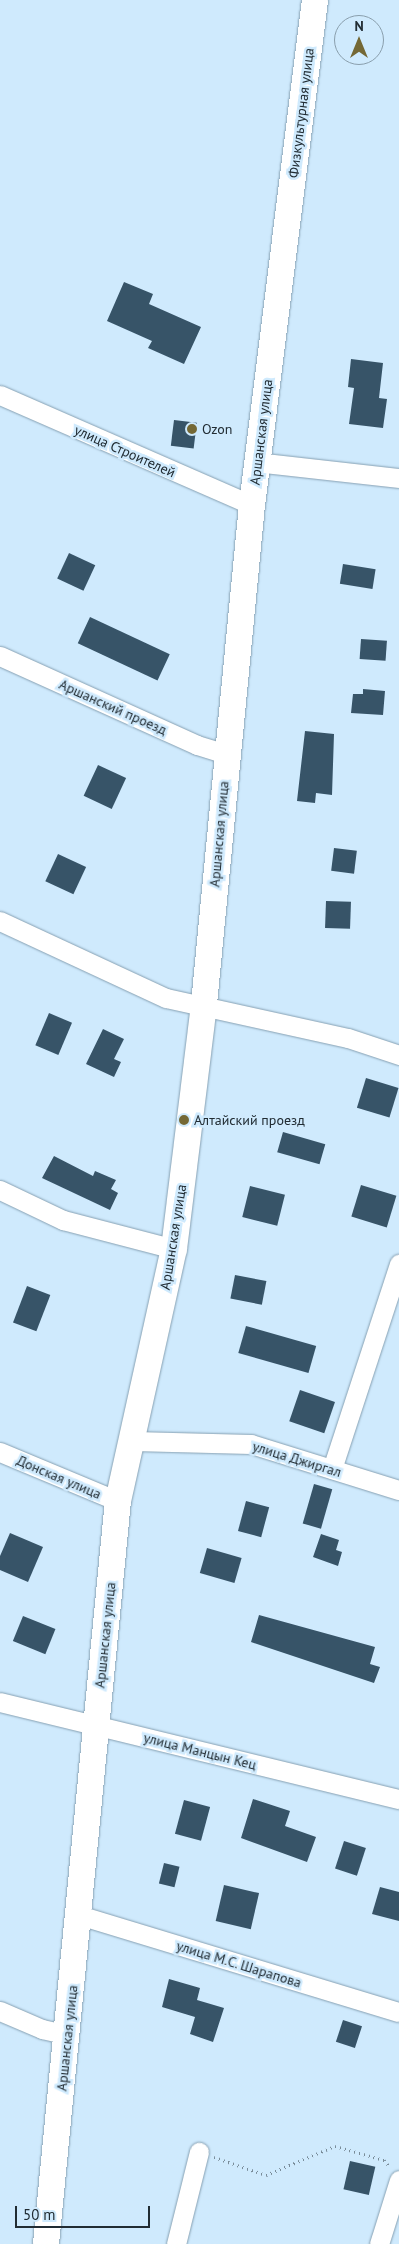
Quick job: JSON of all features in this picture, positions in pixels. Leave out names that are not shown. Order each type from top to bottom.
[{"type":"street","name":"Физкультурная улица","points":[[286,226],[315,0]]},
{"type":"street","name":"Аршанская улица","points":[[46,2244],[68,2034],[95,1725],[118,1501],[133,1441],[174,1249],[204,1004],[256,462],[286,226]]},
{"type":"street","name":"улица Строителей","points":[[0,395],[252,505]]},
{"type":"street","points":[[256,462],[399,478]]},
{"type":"street","name":"Аршанский проезд","points":[[0,656],[197,746],[227,754]]},
{"type":"street","points":[[0,921],[166,998],[204,1004],[348,1038],[399,1055]]},
{"type":"street","points":[[0,1190],[63,1220],[174,1249]]},
{"type":"street","points":[[332,1469],[399,1264]]},
{"type":"street","name":"улица Джиргал","points":[[133,1441],[251,1444],[399,1490]]},
{"type":"street","name":"Донская улица","points":[[0,1452],[118,1501]]},
{"type":"street","name":"улица Манцын Кец","points":[[0,1702],[399,1799]]},
{"type":"street","name":"улица М.С. Шарапова","points":[[79,1915],[399,2012]]},
{"type":"street","points":[[0,2011],[42,2030],[68,2034]]},
{"type":"street","points":[[176,2244],[200,2152]]},
{"type":"street","points":[[379,2244],[397,2176]]},
{"type":"path","points":[[200,2152],[266,2175],[336,2146],[384,2160],[397,2176]]},
{"type":"building","points":[[124,282],[153,294],[149,304],[201,327],[184,364],[148,348],[152,341],[107,321]]},
{"type":"building","points":[[351,359],[383,363],[379,398],[387,399],[383,428],[349,424],[354,388],[348,387]]},
{"type":"building","points":[[174,420],[197,423],[194,449],[171,446]]},
{"type":"building","points":[[69,553],[95,565],[83,591],[57,578]]},
{"type":"building","points":[[343,564],[376,569],[372,589],[340,584]]},
{"type":"building","points":[[90,617],[170,654],[157,680],[78,643]]},
{"type":"building","points":[[361,639],[387,641],[386,661],[360,659]]},
{"type":"building","points":[[363,689],[385,691],[383,715],[351,713],[353,694],[363,694]]},
{"type":"building","points":[[305,731],[334,734],[332,795],[316,793],[315,803],[297,801]]},
{"type":"building","points":[[98,765],[126,778],[112,809],[84,796]]},
{"type":"building","points":[[334,848],[357,851],[354,874],[331,871]]},
{"type":"building","points":[[58,854],[86,867],[73,894],[45,881]]},
{"type":"building","points":[[326,901],[351,902],[350,929],[325,928]]},
{"type":"building","points":[[49,1013],[72,1023],[58,1055],[35,1045]]},
{"type":"building","points":[[103,1029],[124,1039],[114,1059],[121,1062],[114,1077],[86,1064]]},
{"type":"building","points":[[366,1078],[399,1088],[389,1118],[357,1108]]},
{"type":"building","points":[[283,1132],[325,1144],[320,1164],[277,1152]]},
{"type":"building","points":[[54,1156],[93,1176],[95,1171],[116,1180],[111,1189],[118,1193],[110,1210],[42,1178]]},
{"type":"building","points":[[361,1185],[396,1196],[387,1227],[351,1217]]},
{"type":"building","points":[[250,1186],[285,1195],[277,1226],[242,1217]]},
{"type":"building","points":[[235,1275],[266,1281],[262,1305],[230,1299]]},
{"type":"building","points":[[27,1286],[50,1295],[36,1331],[13,1322]]},
{"type":"building","points":[[246,1326],[316,1346],[308,1373],[238,1353]]},
{"type":"building","points":[[300,1390],[335,1402],[324,1433],[289,1421]]},
{"type":"building","points":[[314,1484],[332,1489],[321,1529],[303,1523]]},
{"type":"building","points":[[246,1501],[269,1507],[261,1537],[238,1531]]},
{"type":"building","points":[[10,1533],[43,1547],[28,1582],[0,1570],[0,1556]]},
{"type":"building","points":[[321,1534],[339,1540],[336,1550],[342,1552],[338,1566],[313,1557]]},
{"type":"building","points":[[207,1548],[242,1558],[234,1583],[200,1573]]},
{"type":"building","points":[[259,1615],[375,1647],[370,1664],[380,1667],[374,1683],[251,1642]]},
{"type":"building","points":[[23,1616],[55,1629],[45,1654],[13,1641]]},
{"type":"building","points":[[253,1799],[290,1811],[285,1826],[316,1837],[307,1862],[241,1838]]},
{"type":"building","points":[[184,1800],[210,1807],[201,1841],[175,1834]]},
{"type":"building","points":[[344,1841],[366,1848],[357,1876],[335,1869]]},
{"type":"building","points":[[164,1863],[180,1867],[174,1887],[159,1883]]},
{"type":"building","points":[[224,1885],[259,1893],[251,1929],[216,1921]]},
{"type":"building","points":[[380,1887],[399,1892],[399,1921],[372,1914]]},
{"type":"building","points":[[169,1979],[200,1988],[197,2000],[224,2008],[213,2042],[190,2034],[195,2017],[162,2007]]},
{"type":"building","points":[[343,2020],[362,2026],[355,2048],[336,2042]]},
{"type":"building","points":[[350,2161],[375,2167],[369,2195],[343,2189]]},
{"type":"place","name":"Ozon","points":[[192,429]]},
{"type":"place","name":"Алтайский проезд","points":[[184,1120]]}]
